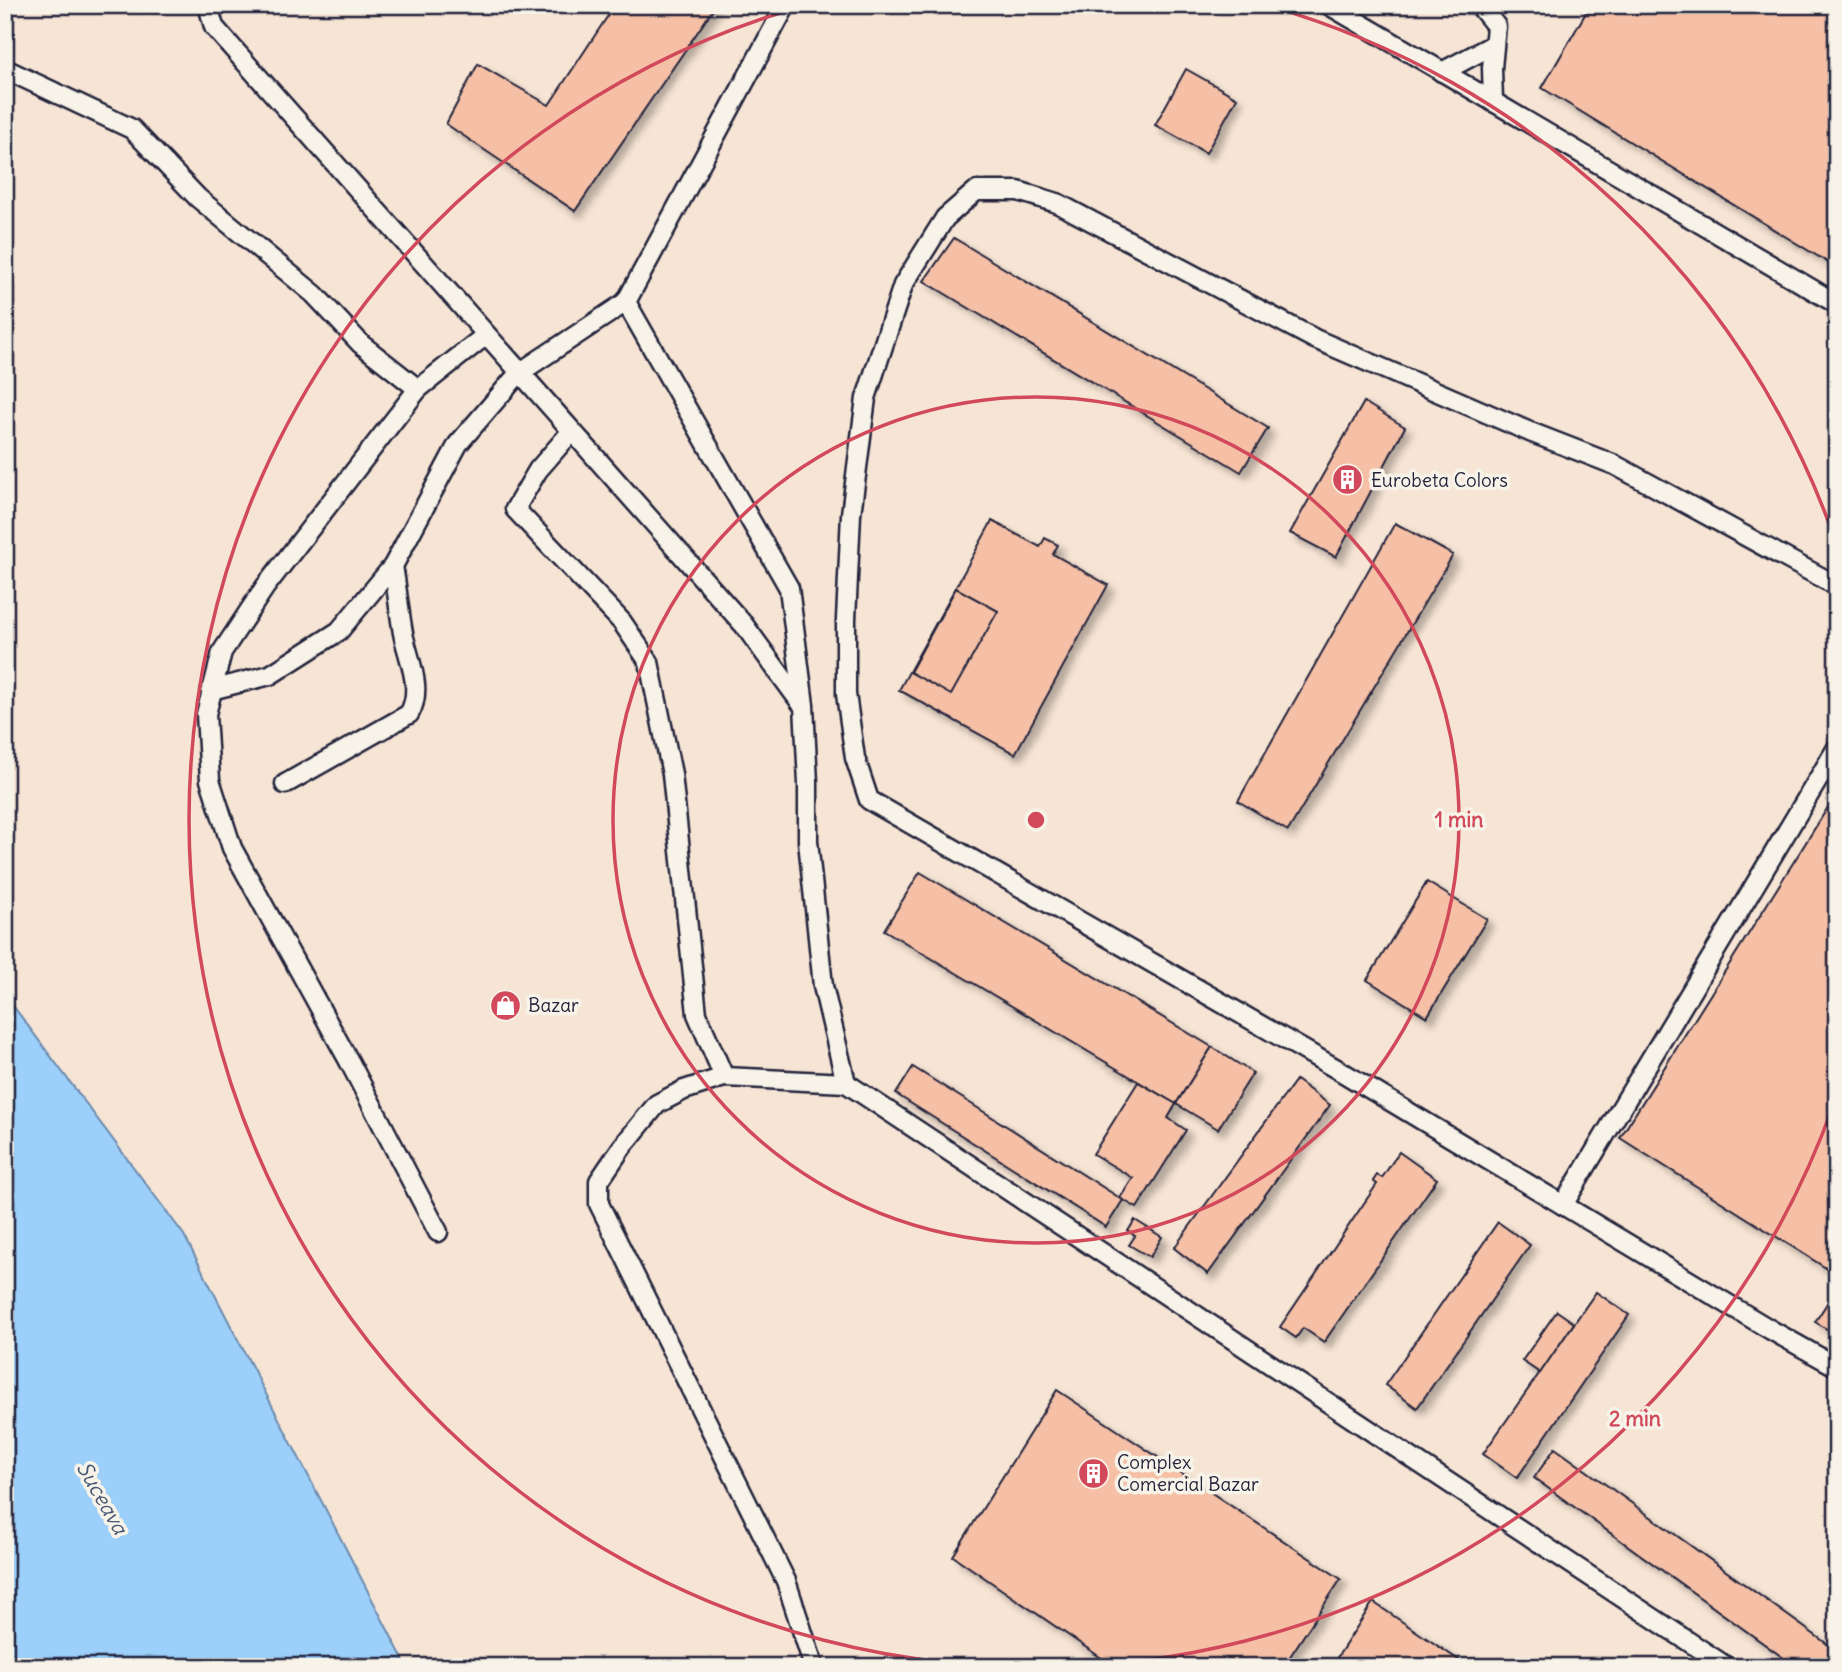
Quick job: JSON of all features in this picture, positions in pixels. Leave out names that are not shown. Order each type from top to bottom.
[{"type":"lane","points":[[208,5],[214,27],[744,625],[804,705]]},
{"type":"lane","points":[[211,690],[270,675],[339,631],[393,566],[458,444],[519,373],[626,302],[786,5]]},
{"type":"lane","points":[[1329,5],[1837,304]]},
{"type":"lane","points":[[1479,5],[1496,26],[1493,45],[1493,102]]},
{"type":"lane","points":[[1442,72],[1493,45]]},
{"type":"lane","points":[[5,69],[132,129],[198,198],[314,294],[361,344],[418,389]]},
{"type":"lane","points":[[1837,586],[1615,465],[1530,432],[1315,339],[1057,203],[1018,191],[976,191],[945,218],[903,285],[866,398],[851,514],[846,619],[846,694],[855,758],[869,800],[1342,1072],[1837,1367]]},
{"type":"lane","points":[[626,302],[789,588],[804,705],[808,783],[807,841],[823,986],[846,1083]]},
{"type":"lane","points":[[438,1233],[349,1061],[232,848],[210,779],[206,714],[222,652],[265,587],[418,389],[486,335]]},
{"type":"lane","points":[[572,432],[538,470],[515,509],[622,622],[649,662],[672,774],[697,1014],[724,1077]]},
{"type":"lane","points":[[285,784],[408,714],[415,704],[414,674],[403,635],[393,566]]},
{"type":"lane","points":[[1563,1205],[1837,748]]},
{"type":"lane","points":[[814,1667],[786,1581],[599,1204],[599,1181],[656,1104],[684,1090],[724,1077],[846,1083],[1727,1667]]},
{"type":"shaded area","points":[[5,5],[1837,5],[1837,1667],[407,1667],[184,1235],[5,995]]},
{"type":"water","name":"Suceava","points":[[5,995],[184,1235],[407,1667],[5,1667]]},
{"type":"building","points":[[615,5],[716,5],[575,211],[446,124],[478,64],[549,105]]},
{"type":"building","points":[[1581,5],[1837,5],[1837,268],[1542,88],[1588,9]]},
{"type":"building","points":[[1186,69],[1237,98],[1206,153],[1155,125]]},
{"type":"building","points":[[954,238],[1268,428],[1241,472],[924,281]]},
{"type":"building","name":"Eurobeta Colors","points":[[1364,402],[1405,427],[1336,557],[1290,533]]},
{"type":"building","points":[[992,521],[1040,547],[1045,538],[1058,545],[1053,554],[1108,585],[1015,754],[899,690]]},
{"type":"building","points":[[1395,523],[1453,555],[1288,831],[1238,801]]},
{"type":"building","points":[[956,588],[998,611],[951,695],[910,672]]},
{"type":"building","points":[[1837,793],[1837,1275],[1620,1138]]},
{"type":"building","points":[[920,872],[1212,1047],[1176,1104],[884,930]]},
{"type":"building","points":[[1427,882],[1487,919],[1427,1017],[1367,980]]},
{"type":"building","points":[[1212,1047],[1253,1073],[1218,1129],[1176,1104]]},
{"type":"building","points":[[913,1067],[1123,1200],[1106,1227],[896,1094]]},
{"type":"building","points":[[1296,1080],[1330,1105],[1208,1274],[1174,1248]]},
{"type":"building","points":[[1138,1082],[1176,1104],[1168,1118],[1186,1130],[1137,1208],[1120,1198],[1133,1178],[1093,1154]]},
{"type":"building","points":[[1399,1152],[1437,1179],[1324,1342],[1303,1328],[1296,1338],[1280,1327],[1377,1184],[1373,1181],[1377,1175],[1382,1178]]},
{"type":"building","points":[[1135,1220],[1162,1237],[1150,1257],[1129,1245],[1135,1236],[1128,1231]]},
{"type":"building","points":[[1498,1222],[1530,1245],[1417,1408],[1385,1385]]},
{"type":"building","points":[[1837,1288],[1837,1335],[1815,1322]]},
{"type":"building","points":[[1596,1292],[1629,1315],[1517,1478],[1483,1454]]},
{"type":"building","points":[[1557,1311],[1574,1323],[1540,1373],[1522,1361]]},
{"type":"building","name":"Complex Comercial Bazar","points":[[1057,1390],[1341,1579],[1283,1667],[1108,1667],[1110,1664],[953,1556]]},
{"type":"building","points":[[1555,1448],[1837,1651],[1837,1667],[1796,1667],[1534,1478]]},
{"type":"building","points":[[1373,1602],[1469,1667],[1331,1667]]},
{"type":"place","name":"Eurobeta Colors","points":[[1348,480]]},
{"type":"place","name":"Bazar","points":[[505,1005]]},
{"type":"place","name":"Complex Comercial Bazar","points":[[1094,1473]]}]
